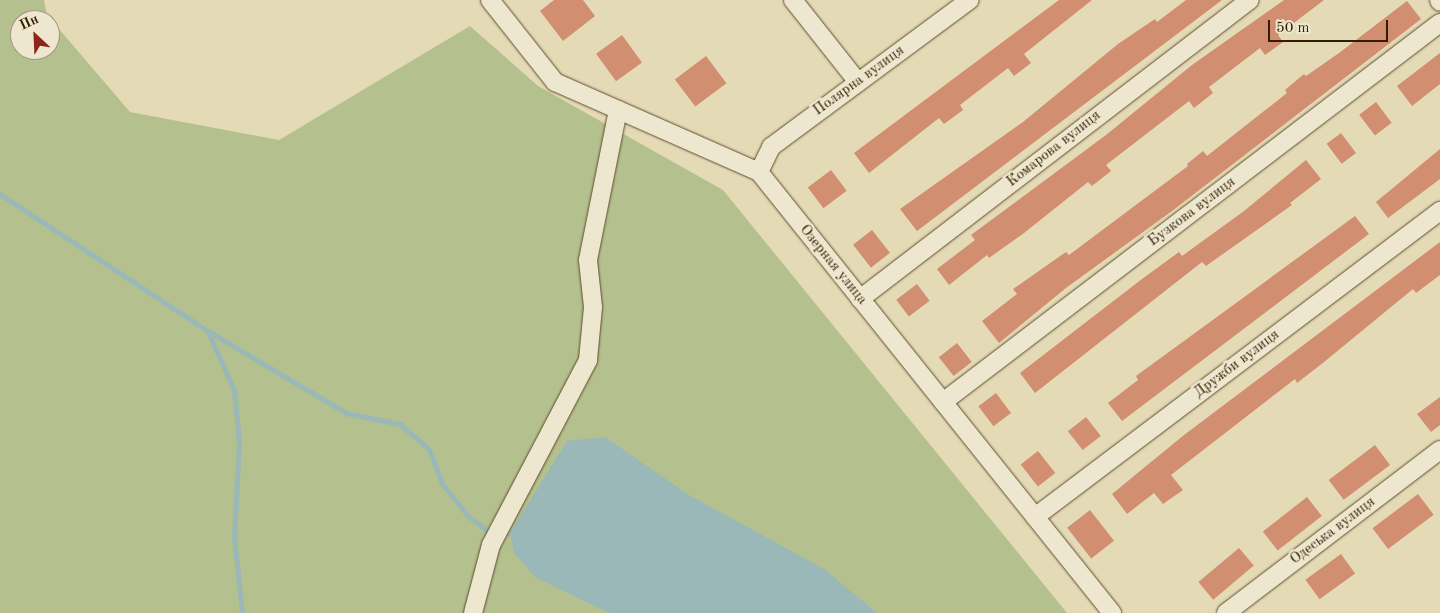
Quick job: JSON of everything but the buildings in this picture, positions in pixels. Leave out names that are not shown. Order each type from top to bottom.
[{"type":"street","name":"Озерная улица","points":[[490,0],[555,82],[759,172],[1112,613]]},
{"type":"street","points":[[793,0],[858,82]]},
{"type":"street","name":"Полярна вулиця","points":[[759,172],[771,146],[970,0]]},
{"type":"street","name":"Комарова вулиця","points":[[860,298],[1249,0]]},
{"type":"street","name":"Бузкова вулиця","points":[[943,402],[1440,23]]},
{"type":"street","points":[[474,613],[491,545],[588,360],[593,307],[588,260],[618,110]]},
{"type":"street","name":"Дружби вулиця","points":[[1035,517],[1440,211]]},
{"type":"street","name":"Одеська вулиця","points":[[1226,613],[1440,450]]},
{"type":"green space","points":[[0,0],[44,0],[46,10],[10,10],[10,60],[60,60],[60,30],[130,112],[279,140],[470,26],[538,86],[723,190],[1067,613],[0,613]]},
{"type":"water","points":[[605,437],[689,495],[824,569],[877,613],[609,613],[535,577],[514,553],[510,533],[567,441]]},
{"type":"waterway","points":[[0,194],[208,331],[346,413],[400,424],[429,449],[443,485],[467,515],[489,532],[510,533]]},
{"type":"waterway","points":[[208,332],[234,390],[239,442],[234,536],[242,613]]}]
